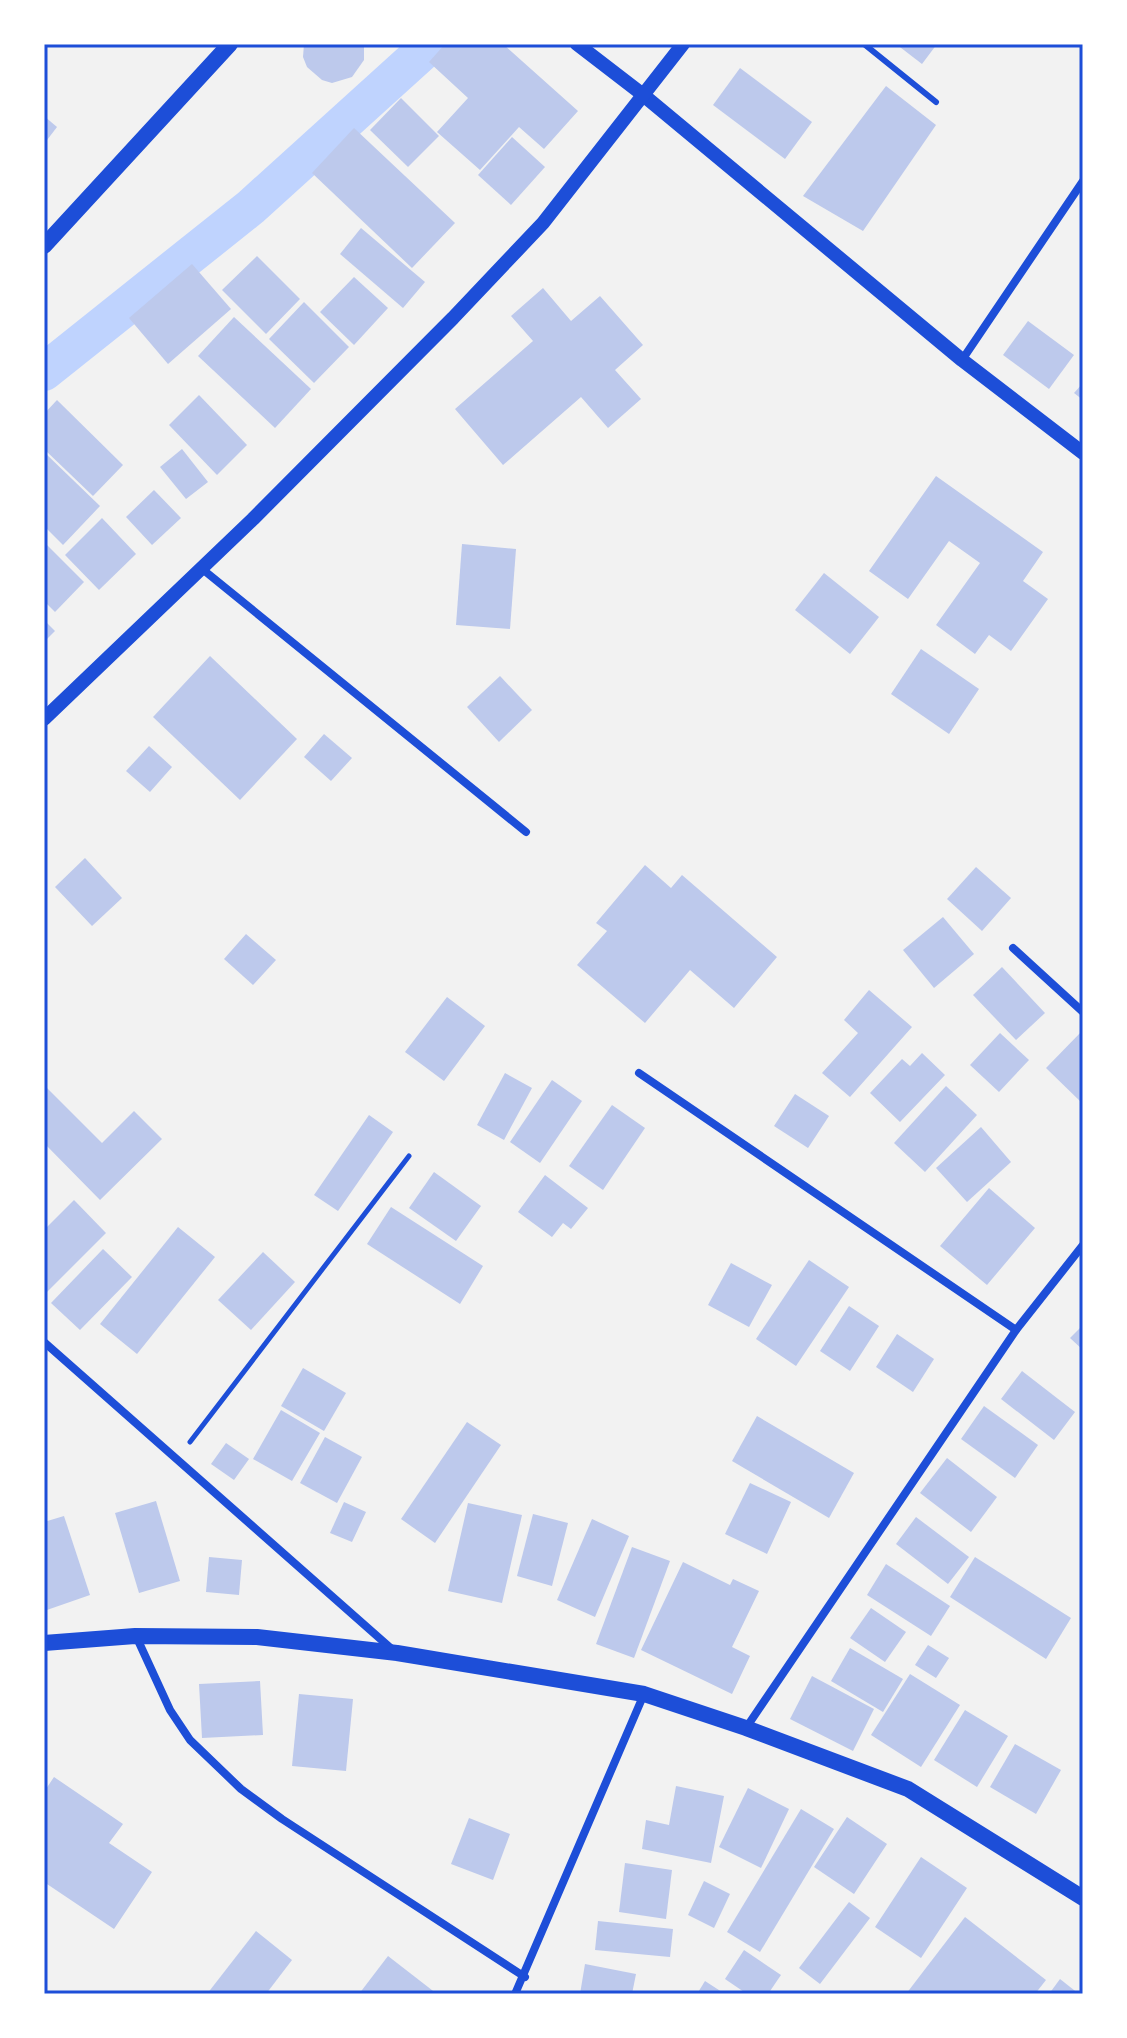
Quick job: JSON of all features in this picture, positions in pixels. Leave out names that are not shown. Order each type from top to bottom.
[{"type":"main road","points":[[44,246],[230,44]]},
{"type":"main road","points":[[44,1643],[135,1636],[257,1637],[397,1653],[644,1694],[746,1728],[908,1789],[1083,1898]]},
{"type":"street","points":[[577,44],[642,94],[962,360],[1083,453]]},
{"type":"street","points":[[44,719],[443,329],[543,223],[683,44]]},
{"type":"street","points":[[962,360],[1083,181]]},
{"type":"street","points":[[201,568],[526,832]]},
{"type":"street","points":[[1013,948],[1083,1012]]},
{"type":"street","points":[[639,1073],[1016,1330]]},
{"type":"street","points":[[746,1728],[1016,1330],[1083,1245]]},
{"type":"street","points":[[44,1342],[397,1653]]},
{"type":"street","points":[[135,1636],[170,1710],[190,1740],[241,1789],[525,1977]]},
{"type":"street","points":[[515,1994],[525,1977],[644,1694]]},
{"type":"lane","points":[[864,44],[936,102]]},
{"type":"path","points":[[177,1459],[409,1156]]},
{"type":"building","points":[[304,44],[364,44],[364,60],[352,77],[332,83],[322,80],[307,67],[303,57]]},
{"type":"building","points":[[445,44],[503,44],[578,111],[544,149],[519,127],[480,170],[437,132],[468,98],[429,62]]},
{"type":"building","points":[[896,44],[937,44],[922,64]]},
{"type":"building","points":[[740,68],[812,122],[785,159],[713,105]]},
{"type":"building","points":[[886,86],[936,125],[863,231],[803,196]]},
{"type":"building","points":[[401,98],[439,136],[408,167],[370,130]]},
{"type":"building","points":[[44,116],[57,127],[44,144]]},
{"type":"building","points":[[354,128],[455,223],[412,268],[312,173]]},
{"type":"building","points":[[512,137],[545,167],[511,205],[478,175]]},
{"type":"building","points":[[361,228],[425,282],[403,308],[340,254]]},
{"type":"building","points":[[257,256],[300,299],[266,334],[222,290]]},
{"type":"building","points":[[192,264],[231,309],[168,364],[129,318]]},
{"type":"building","points":[[354,277],[388,308],[354,345],[320,312]]},
{"type":"building","points":[[543,288],[571,321],[600,296],[643,345],[615,370],[641,399],[608,428],[581,397],[503,465],[455,409],[533,341],[511,316]]},
{"type":"building","points":[[304,302],[349,347],[314,383],[269,339]]},
{"type":"building","points":[[234,317],[311,389],[275,428],[198,356]]},
{"type":"building","points":[[1028,321],[1074,355],[1049,389],[1003,355]]},
{"type":"building","points":[[1083,383],[1083,400],[1074,393]]},
{"type":"building","points":[[199,395],[247,445],[217,475],[169,425]]},
{"type":"building","points":[[57,400],[123,465],[93,496],[44,449],[44,414]]},
{"type":"building","points":[[182,449],[208,482],[186,499],[160,467]]},
{"type":"building","points":[[44,452],[100,506],[63,545],[44,526]]},
{"type":"building","points":[[936,476],[1043,552],[1023,581],[1048,599],[1011,651],[989,635],[975,654],[936,625],[980,563],[949,541],[908,599],[869,571]]},
{"type":"building","points":[[154,490],[181,518],[152,545],[126,517]]},
{"type":"building","points":[[102,518],[136,554],[99,590],[65,555]]},
{"type":"building","points":[[44,542],[84,582],[55,612],[44,601]]},
{"type":"building","points":[[462,544],[516,549],[510,629],[456,625]]},
{"type":"building","points":[[824,573],[879,617],[850,654],[795,610]]},
{"type":"building","points":[[44,620],[55,631],[44,642]]},
{"type":"building","points":[[921,649],[979,689],[949,734],[891,694]]},
{"type":"building","points":[[210,656],[297,739],[240,800],[153,717]]},
{"type":"building","points":[[500,676],[532,710],[499,742],[467,707]]},
{"type":"building","points":[[324,734],[352,758],[331,781],[304,757]]},
{"type":"building","points":[[149,746],[172,767],[150,792],[126,771]]},
{"type":"building","points":[[85,858],[122,898],[92,926],[55,887]]},
{"type":"building","points":[[645,865],[671,888],[682,875],[777,957],[734,1008],[690,970],[645,1023],[577,965],[607,931],[596,923]]},
{"type":"building","points":[[976,867],[1011,898],[982,931],[947,899]]},
{"type":"building","points":[[943,917],[974,954],[934,988],[903,950]]},
{"type":"building","points":[[246,934],[276,960],[253,985],[224,959]]},
{"type":"building","points":[[1002,967],[1045,1013],[1016,1040],[973,995]]},
{"type":"building","points":[[869,990],[912,1027],[850,1097],[822,1073],[858,1033],[844,1020]]},
{"type":"building","points":[[447,997],[485,1026],[444,1081],[405,1052]]},
{"type":"building","points":[[1083,1030],[1083,1104],[1046,1068]]},
{"type":"building","points":[[1000,1033],[1029,1060],[999,1092],[970,1065]]},
{"type":"building","points":[[922,1053],[945,1075],[900,1122],[870,1093],[902,1059],[910,1066]]},
{"type":"building","points":[[505,1073],[532,1088],[504,1140],[477,1125]]},
{"type":"building","points":[[552,1080],[582,1101],[540,1163],[510,1142]]},
{"type":"building","points":[[44,1085],[102,1143],[134,1111],[162,1139],[100,1200],[44,1143]]},
{"type":"building","points":[[946,1086],[977,1115],[925,1172],[894,1143]]},
{"type":"building","points":[[795,1094],[829,1116],[808,1148],[774,1126]]},
{"type":"building","points":[[612,1105],[645,1128],[603,1190],[569,1166]]},
{"type":"building","points":[[369,1115],[393,1132],[338,1211],[314,1195]]},
{"type":"building","points":[[981,1127],[1011,1162],[967,1202],[936,1168]]},
{"type":"building","points":[[434,1172],[481,1206],[456,1241],[409,1208]]},
{"type":"building","points":[[545,1175],[588,1208],[571,1229],[563,1223],[552,1237],[518,1212]]},
{"type":"building","points":[[989,1188],[1035,1228],[987,1285],[940,1246]]},
{"type":"building","points":[[74,1200],[106,1233],[44,1295],[44,1230]]},
{"type":"building","points":[[391,1207],[483,1266],[460,1304],[367,1244]]},
{"type":"building","points":[[178,1227],[215,1257],[137,1354],[100,1324]]},
{"type":"building","points":[[103,1249],[132,1277],[80,1330],[51,1303]]},
{"type":"building","points":[[263,1252],[295,1282],[251,1330],[218,1300]]},
{"type":"building","points":[[809,1260],[849,1287],[796,1366],[756,1339]]},
{"type":"building","points":[[731,1263],[772,1285],[749,1327],[708,1305]]},
{"type":"building","points":[[849,1306],[879,1326],[850,1371],[820,1351]]},
{"type":"building","points":[[1083,1325],[1083,1350],[1070,1338]]},
{"type":"building","points":[[897,1334],[934,1359],[913,1392],[876,1367]]},
{"type":"building","points":[[303,1368],[346,1393],[324,1431],[281,1406]]},
{"type":"building","points":[[1022,1371],[1075,1412],[1054,1440],[1001,1399]]},
{"type":"building","points":[[984,1406],[1038,1445],[1015,1478],[961,1439]]},
{"type":"building","points":[[281,1410],[320,1433],[292,1481],[253,1459]]},
{"type":"building","points":[[757,1416],[854,1473],[829,1518],[732,1461]]},
{"type":"building","points":[[467,1422],[501,1445],[435,1543],[401,1519]]},
{"type":"building","points":[[325,1437],[362,1457],[337,1503],[300,1483]]},
{"type":"building","points":[[226,1443],[249,1459],[234,1480],[211,1464]]},
{"type":"building","points":[[947,1458],[997,1497],[971,1532],[920,1493]]},
{"type":"building","points":[[750,1483],[791,1502],[767,1554],[725,1534]]},
{"type":"building","points":[[156,1501],[180,1581],[139,1593],[115,1513]]},
{"type":"building","points":[[344,1502],[366,1512],[352,1542],[330,1533]]},
{"type":"building","points":[[468,1503],[522,1515],[502,1603],[448,1591]]},
{"type":"building","points":[[533,1514],[568,1523],[552,1586],[517,1576]]},
{"type":"building","points":[[64,1516],[90,1595],[44,1611],[44,1522]]},
{"type":"building","points":[[916,1517],[969,1557],[948,1584],[896,1544]]},
{"type":"building","points":[[592,1519],[629,1536],[595,1617],[557,1600]]},
{"type":"building","points":[[632,1547],[670,1561],[634,1658],[596,1644]]},
{"type":"building","points":[[209,1557],[242,1560],[239,1595],[206,1592]]},
{"type":"building","points":[[975,1557],[1071,1618],[1046,1659],[950,1597]]},
{"type":"building","points":[[683,1562],[730,1585],[733,1579],[759,1591],[732,1647],[750,1656],[732,1694],[641,1650]]},
{"type":"building","points":[[886,1564],[950,1606],[931,1636],[867,1595]]},
{"type":"building","points":[[871,1608],[906,1632],[885,1662],[850,1638]]},
{"type":"building","points":[[928,1645],[949,1658],[936,1678],[915,1665]]},
{"type":"building","points":[[850,1648],[903,1679],[883,1712],[831,1681]]},
{"type":"building","points":[[910,1674],[960,1705],[921,1767],[871,1735]]},
{"type":"building","points":[[812,1676],[874,1709],[853,1751],[790,1719]]},
{"type":"building","points":[[260,1681],[263,1735],[202,1738],[199,1684]]},
{"type":"building","points":[[299,1694],[353,1699],[346,1771],[292,1766]]},
{"type":"building","points":[[965,1710],[1008,1736],[977,1787],[934,1760]]},
{"type":"building","points":[[1015,1744],[1061,1770],[1036,1814],[990,1787]]},
{"type":"building","points":[[54,1777],[123,1824],[109,1843],[152,1872],[114,1929],[44,1882],[44,1792]]},
{"type":"building","points":[[676,1786],[724,1796],[711,1863],[642,1849],[646,1820],[669,1825]]},
{"type":"building","points":[[748,1788],[789,1809],[761,1868],[719,1847]]},
{"type":"building","points":[[801,1809],[834,1829],[760,1952],[727,1932]]},
{"type":"building","points":[[847,1817],[887,1844],[854,1894],[814,1867]]},
{"type":"building","points":[[469,1818],[510,1834],[493,1880],[451,1864]]},
{"type":"building","points":[[921,1857],[967,1888],[921,1958],[875,1927]]},
{"type":"building","points":[[625,1863],[672,1870],[666,1919],[619,1912]]},
{"type":"building","points":[[704,1881],[730,1894],[714,1928],[688,1915]]},
{"type":"building","points":[[849,1902],[870,1918],[820,1984],[799,1968]]},
{"type":"building","points":[[965,1917],[1046,1980],[1035,1994],[906,1994]]},
{"type":"building","points":[[598,1921],[673,1929],[670,1957],[595,1950]]},
{"type":"building","points":[[256,1931],[292,1960],[266,1994],[207,1994]]},
{"type":"building","points":[[744,1950],[781,1975],[768,1994],[747,1994],[725,1979]]},
{"type":"building","points":[[388,1956],[437,1994],[359,1994]]},
{"type":"building","points":[[585,1964],[636,1974],[632,1994],[580,1994]]},
{"type":"building","points":[[1060,1979],[1079,1994],[1049,1994]]},
{"type":"building","points":[[705,1981],[725,1994],[697,1994]]},
{"type":"waterway","points":[[44,372],[251,207],[431,44]]}]
